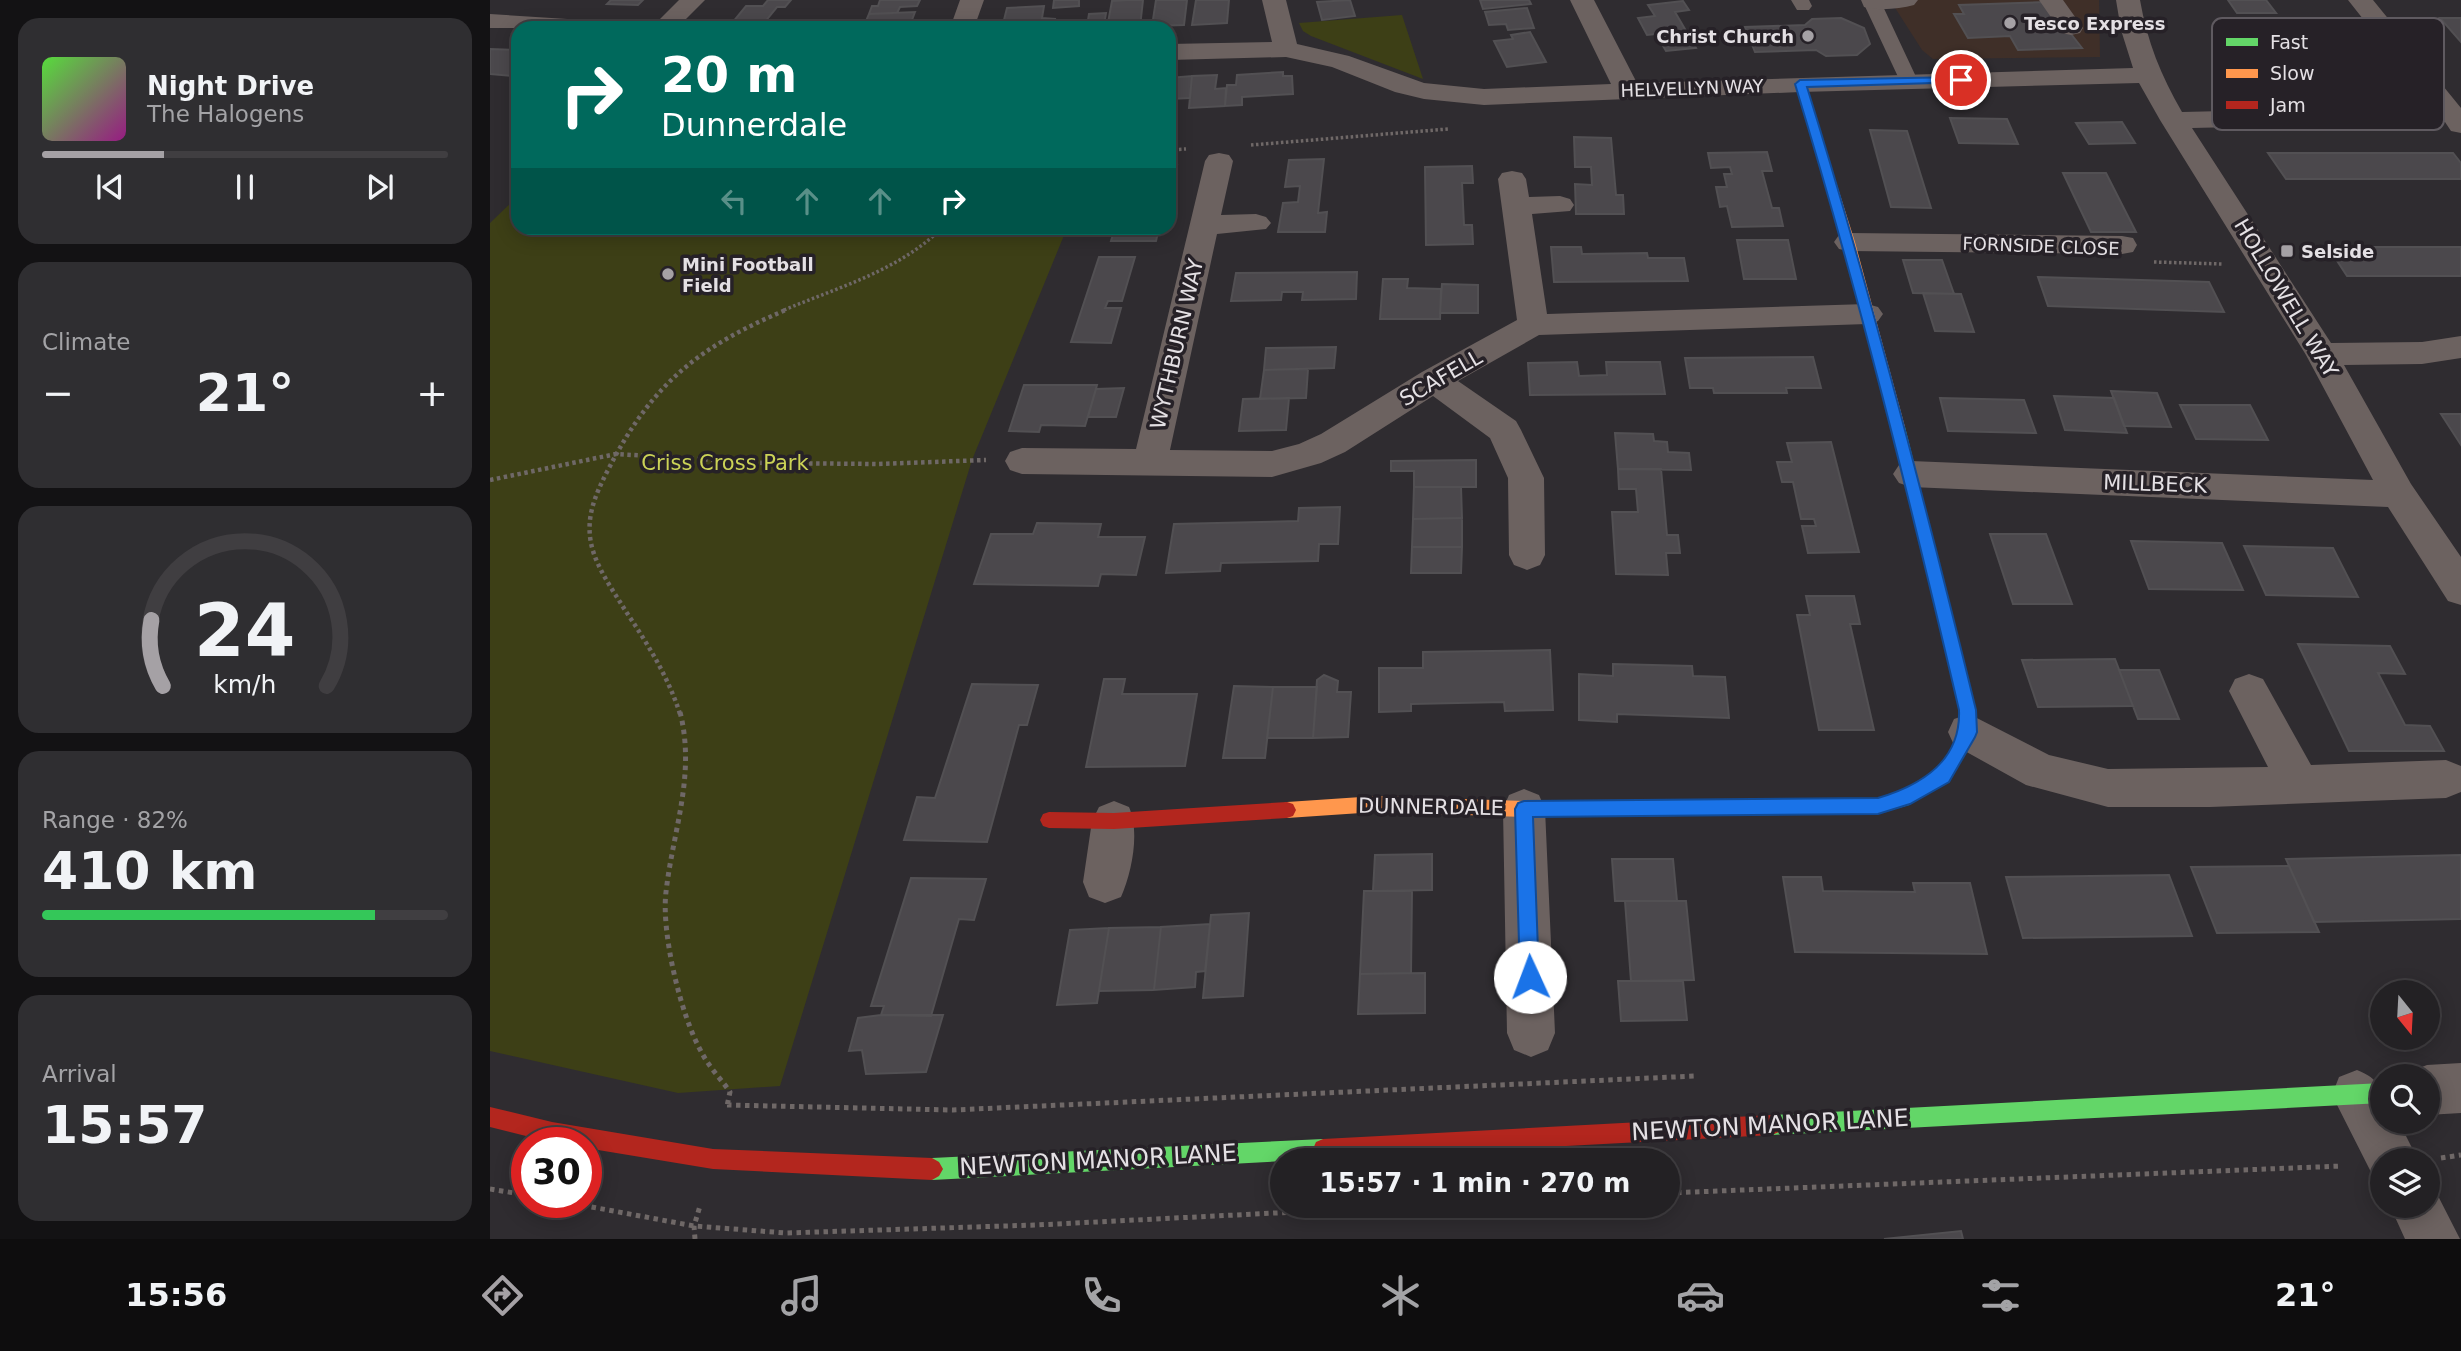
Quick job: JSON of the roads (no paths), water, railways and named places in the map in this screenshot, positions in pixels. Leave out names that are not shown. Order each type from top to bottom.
[{"type":"street","points":[[671,21],[694,0]]},
{"type":"street","points":[[964,21],[972,0]]},
{"type":"street","points":[[1274,0],[1286,48]]},
{"type":"street","points":[[1581,0],[1628,91]]},
{"type":"street","points":[[1871,1],[1906,0]]},
{"type":"street","points":[[2051,0],[2071,28]]},
{"type":"street","name":"HOLLOWELL WAY","points":[[2128,0],[2133,30],[2148,75],[2173,120],[2322,354],[2398,494],[2461,590]]},
{"type":"street","points":[[2360,0],[2374,18]]},
{"type":"street","points":[[490,22],[511,23]]},
{"type":"street","name":"HELVELLYN WAY","points":[[1176,52],[1286,48],[1319,54],[1404,86],[1435,93],[1484,97],[1800,84],[2148,75]]},
{"type":"street","points":[[1800,84],[1849,242],[1911,474],[1968,710],[1969,732],[2041,772],[2108,788],[2210,788],[2446,779]]},
{"type":"street","points":[[2444,105],[2456,120]]},
{"type":"street","points":[[2173,120],[2212,120]]},
{"type":"street","name":"WYTHBURN WAY","points":[[1150,464],[1219,161]]},
{"type":"street","points":[[1533,325],[1513,193],[1560,205]]},
{"type":"street","points":[[1203,225],[1256,223]]},
{"type":"street","name":"FORNSIDE CLOSE","points":[[1849,242],[2122,245]]},
{"type":"street","name":"SCAFELL","points":[[1022,461],[1272,464],[1309,454],[1333,443],[1434,380],[1533,325],[1867,314]]},
{"type":"street","points":[[2322,354],[2422,353],[2461,346]]},
{"type":"street","points":[[1434,380],[1504,430],[1526,478],[1527,555]]},
{"type":"street","name":"MILLBECK","points":[[1911,474],[2398,494]]},
{"type":"street","points":[[2249,691],[2298,783]]},
{"type":"street","name":"DUNNERDALE","points":[[1049,820],[1114,821],[1376,804],[1524,809],[1878,806],[1903,799],[1943,776],[1969,732]]},
{"type":"street","points":[[1524,809],[1531,1033]]},
{"type":"street","points":[[1105,882],[1114,821]]},
{"type":"street","points":[[2440,1089],[2461,1088]]},
{"type":"street","points":[[2369,1094],[2372,1148]]},
{"type":"street","name":"NEWTON MANOR LANE","points":[[490,1117],[552,1132],[713,1159],[919,1170],[2369,1094]]},
{"type":"street","points":[[2422,1218],[2433,1239]]},
{"type":"lane","points":[[1871,1],[1909,81]]},
{"type":"place","name":"Tesco Express","points":[[2010,23]]},
{"type":"place","name":"Christ Church","points":[[1808,36]]},
{"type":"place","name":"Selside","points":[[2287,251]]},
{"type":"place","name":"Mini Football Field","points":[[668,274]]},
{"type":"park label","name":"Criss Cross Park","points":[[725,463]]}]
